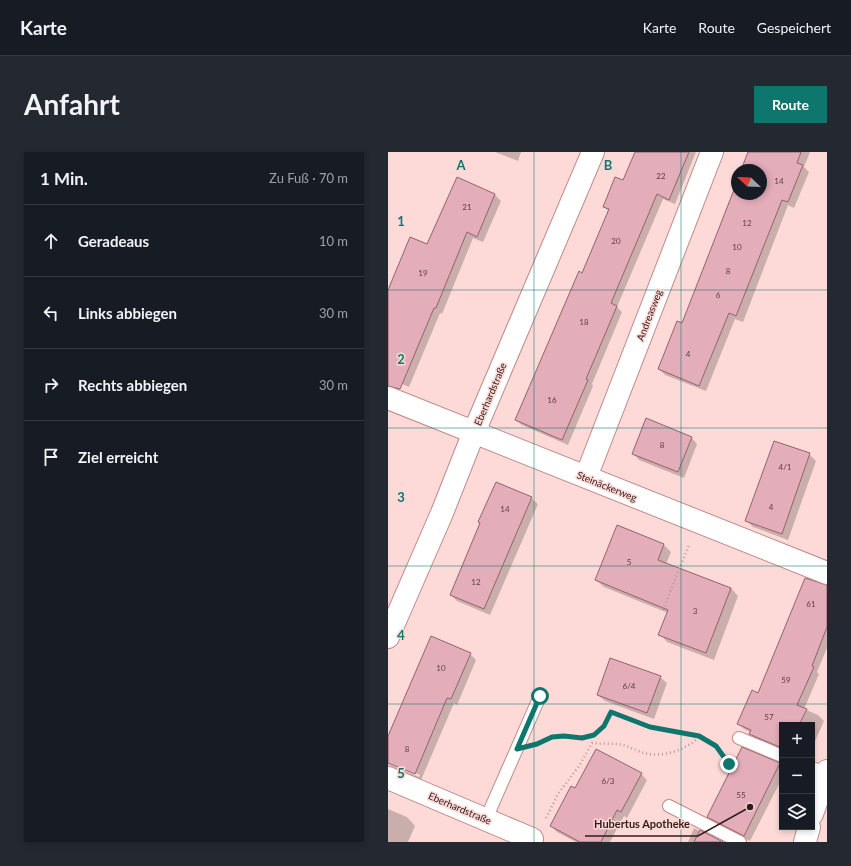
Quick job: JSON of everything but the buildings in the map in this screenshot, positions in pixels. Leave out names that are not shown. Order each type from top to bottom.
[{"type":"street","name":"Eberhardstraße","points":[[388,637],[442,514],[474,432],[593,152]]},
{"type":"street","name":"Andreasweg","points":[[586,477],[712,152]]},
{"type":"street","name":"Steinäckerweg","points":[[388,398],[827,573]]},
{"type":"street","points":[[815,801],[822,771]]},
{"type":"street","name":"Eberhardstraße","points":[[388,778],[532,839]]},
{"type":"street","points":[[805,842],[807,830]]},
{"type":"lane","points":[[486,819],[540,696]]},
{"type":"lane","points":[[739,738],[779,755]]},
{"type":"lane","points":[[669,806],[740,842]]},
{"type":"path","points":[[663,610],[698,522]]},
{"type":"path","points":[[517,749],[537,744],[552,737],[564,736],[582,738],[594,735],[604,726],[611,712],[650,727],[699,736],[716,746],[729,764]]},
{"type":"path","points":[[532,839],[548,814],[558,794],[579,766],[592,743],[623,745],[644,753],[656,755],[671,752],[691,745],[699,736]]},
{"type":"place","name":"Hubertus Apotheke","points":[[750,807]]},
{"type":"route","points":[[540,696],[517,749],[537,744],[552,737],[564,736],[582,738],[594,735],[604,726],[611,712],[650,727],[699,736],[716,746],[729,764]]}]
